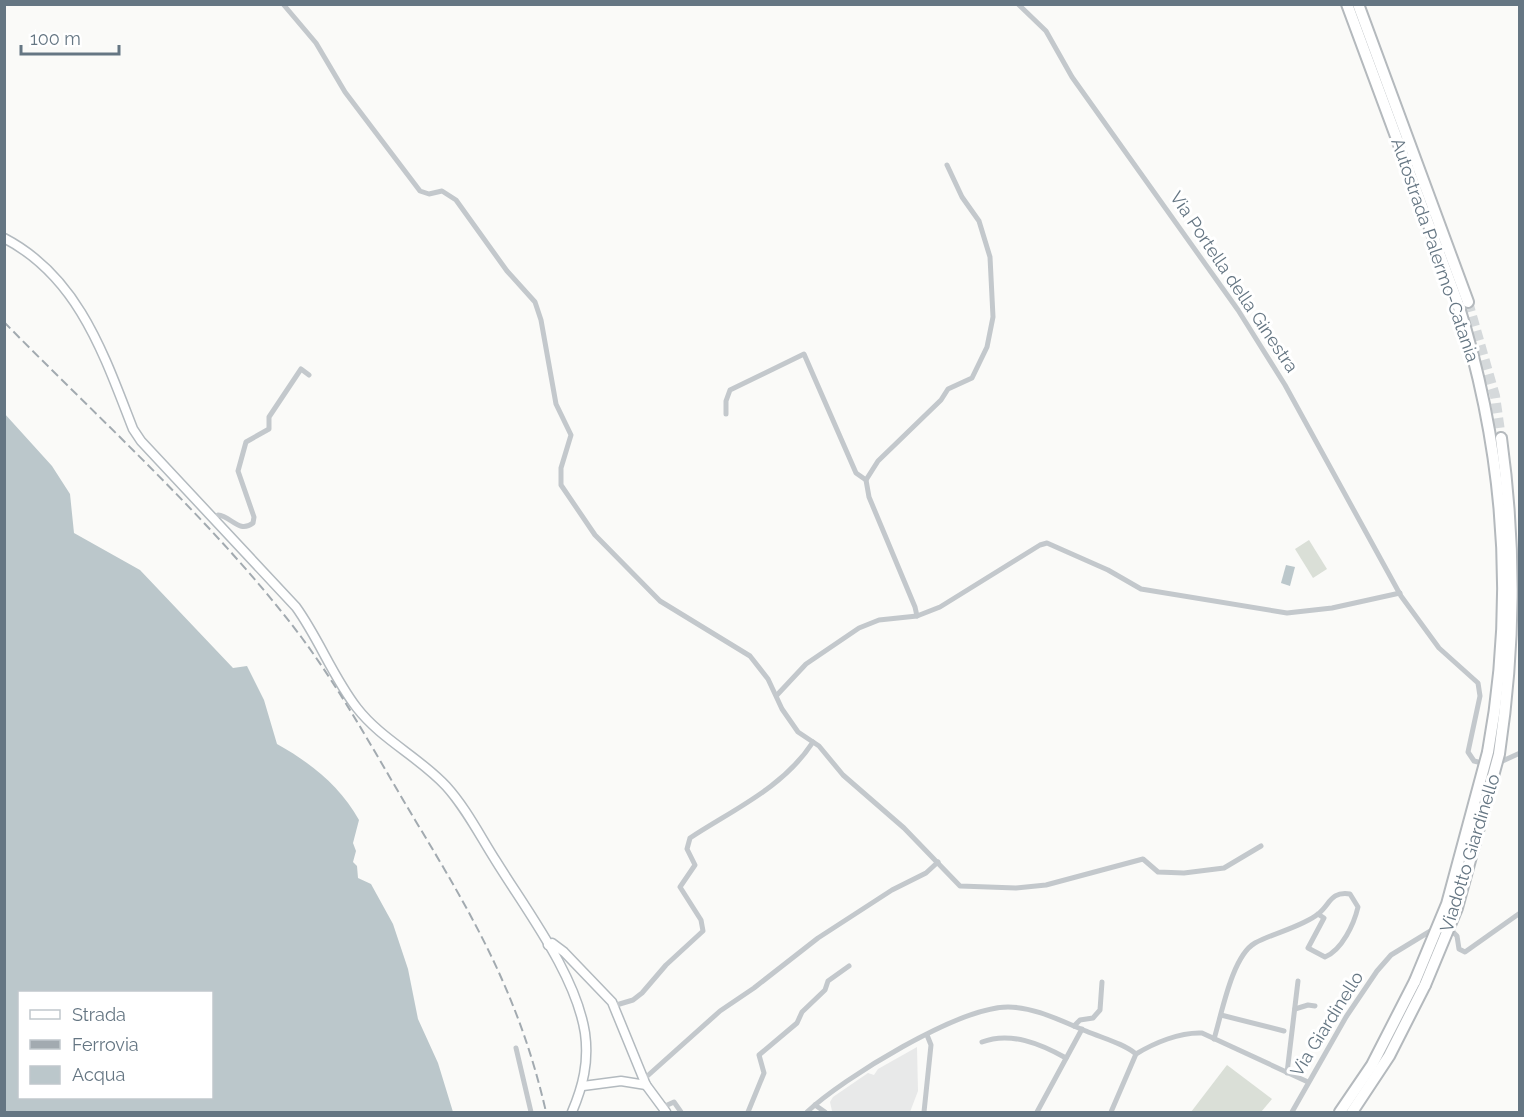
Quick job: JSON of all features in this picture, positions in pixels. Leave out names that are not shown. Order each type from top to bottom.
[{"type":"highway","name":"Autostrada Palermo-Catania","points":[[1347,4],[1457,301],[1471,345],[1489,423],[1499,494],[1504,596],[1493,753]]},
{"type":"highway","name":"Autostrada Palermo-Catania","points":[[1358,4],[1468,302]]},
{"type":"highway","points":[[1493,753],[1509,677],[1514,601],[1511,521],[1501,438]]},
{"type":"highway","name":"Viadotto Giardinello","points":[[1420,983],[1456,908],[1493,753]]},
{"type":"highway","points":[[1340,1113],[1372,1065],[1420,983]]},
{"type":"highway","points":[[1352,1113],[1389,1056],[1420,983]]},
{"type":"main road","points":[[4,238],[36,257],[69,293],[100,344],[133,429],[296,607],[310,626],[356,707],[444,784],[482,838],[567,980],[584,1031],[587,1049],[583,1086],[572,1113]]},
{"type":"main road","points":[[548,945],[552,944],[564,952],[593,980],[613,1006],[630,1052],[645,1082],[664,1110]]},
{"type":"main road","points":[[583,1086],[621,1081],[645,1082]]},
{"type":"street","points":[[283,4],[316,43],[345,92],[420,191],[429,194],[442,191],[456,200],[512,277],[535,302],[541,320],[556,404],[571,435],[561,485],[595,534],[643,585],[675,611],[750,656],[759,665],[777,695],[782,709],[798,732],[813,742],[843,775],[938,862],[960,886],[1016,888],[1058,883],[1143,859],[1158,872],[1206,871],[1224,868],[1261,846]]},
{"type":"street","name":"Via Portella della Ginestra","points":[[1018,4],[1053,41],[1072,77],[1238,310],[1285,385],[1400,593],[1439,648],[1478,683],[1480,696],[1467,746],[1470,758],[1478,763],[1494,765],[1520,753]]},
{"type":"street","points":[[917,616],[869,497],[866,480],[878,461],[940,400],[948,389],[972,378],[987,347],[993,317],[990,257],[979,221],[962,196],[946,165]]},
{"type":"street","points":[[726,414],[726,401],[730,390],[804,354],[856,473],[866,480]]},
{"type":"street","points":[[214,519],[218,514],[223,515],[234,524],[243,527],[253,522],[254,517],[238,471],[246,442],[269,429],[269,417],[301,369],[309,375]]},
{"type":"street","points":[[777,695],[806,664],[859,628],[879,620],[917,616],[940,607],[1040,545],[1047,543],[1108,570],[1141,589],[1287,613],[1332,608],[1400,593]]},
{"type":"street","points":[[613,1006],[633,1000],[642,993],[666,966],[703,931],[701,920],[680,887],[695,865],[687,849],[690,838],[761,795],[786,774],[813,742]]},
{"type":"street","points":[[645,1082],[720,1011],[754,988],[818,938],[898,887],[926,873],[938,862]]},
{"type":"street","points":[[1214,1039],[1237,965],[1247,948],[1318,914],[1328,899],[1344,893],[1350,894],[1358,907],[1355,919],[1334,953],[1325,957],[1308,948],[1324,918],[1318,914]]},
{"type":"street","name":"Via Giardinello","points":[[1292,1113],[1346,1017],[1391,955],[1435,927],[1443,925],[1456,936],[1461,951],[1469,952],[1520,913]]},
{"type":"street","points":[[748,1113],[764,1073],[759,1055],[797,1023],[802,1012],[825,990],[828,981],[849,966]]},
{"type":"street","points":[[1287,1072],[1298,981]]},
{"type":"street","points":[[1074,1026],[1080,1020],[1092,1018],[1100,1010],[1102,982]]},
{"type":"street","points":[[1295,1009],[1308,1005],[1316,1006]]},
{"type":"street","points":[[807,1113],[864,1069],[927,1035],[979,1011],[1005,1006],[1041,1012],[1136,1054]]},
{"type":"street","points":[[1221,1015],[1284,1031]]},
{"type":"street","points":[[1037,1113],[1082,1029]]},
{"type":"street","points":[[1111,1113],[1136,1054],[1181,1035],[1202,1033],[1308,1082]]},
{"type":"street","points":[[924,1113],[931,1045],[927,1035]]},
{"type":"street","points":[[982,1042],[996,1038],[1023,1040],[1066,1058]]},
{"type":"street","points":[[516,1048],[531,1113]]},
{"type":"street","points":[[664,1110],[674,1102],[681,1113]]},
{"type":"street","points":[[815,1105],[825,1113]]},
{"type":"shaded area","points":[[1309,540],[1327,569],[1313,578],[1295,549]]},
{"type":"shaded area","points":[[917,1047],[918,1091],[910,1112],[832,1111],[830,1102],[833,1097],[868,1073],[874,1075],[878,1069]]},
{"type":"shaded area","points":[[1227,1065],[1272,1099],[1261,1112],[1191,1112]]},
{"type":"water","points":[[4,413],[52,466],[70,494],[74,533],[140,570],[233,668],[247,666],[264,700],[277,744],[324,776],[343,796],[359,820],[353,843],[356,851],[353,862],[357,866],[358,878],[371,884],[393,924],[408,969],[418,1019],[438,1063],[453,1112],[5,1112]]},
{"type":"water","points":[[1286,565],[1295,567],[1290,586],[1281,583]]},
{"type":"tunnel","points":[[1468,302],[1495,396],[1501,438]]},
{"type":"railway","points":[[4,322],[197,515],[269,596],[302,638],[361,728],[476,926],[523,1032],[546,1112]]}]
